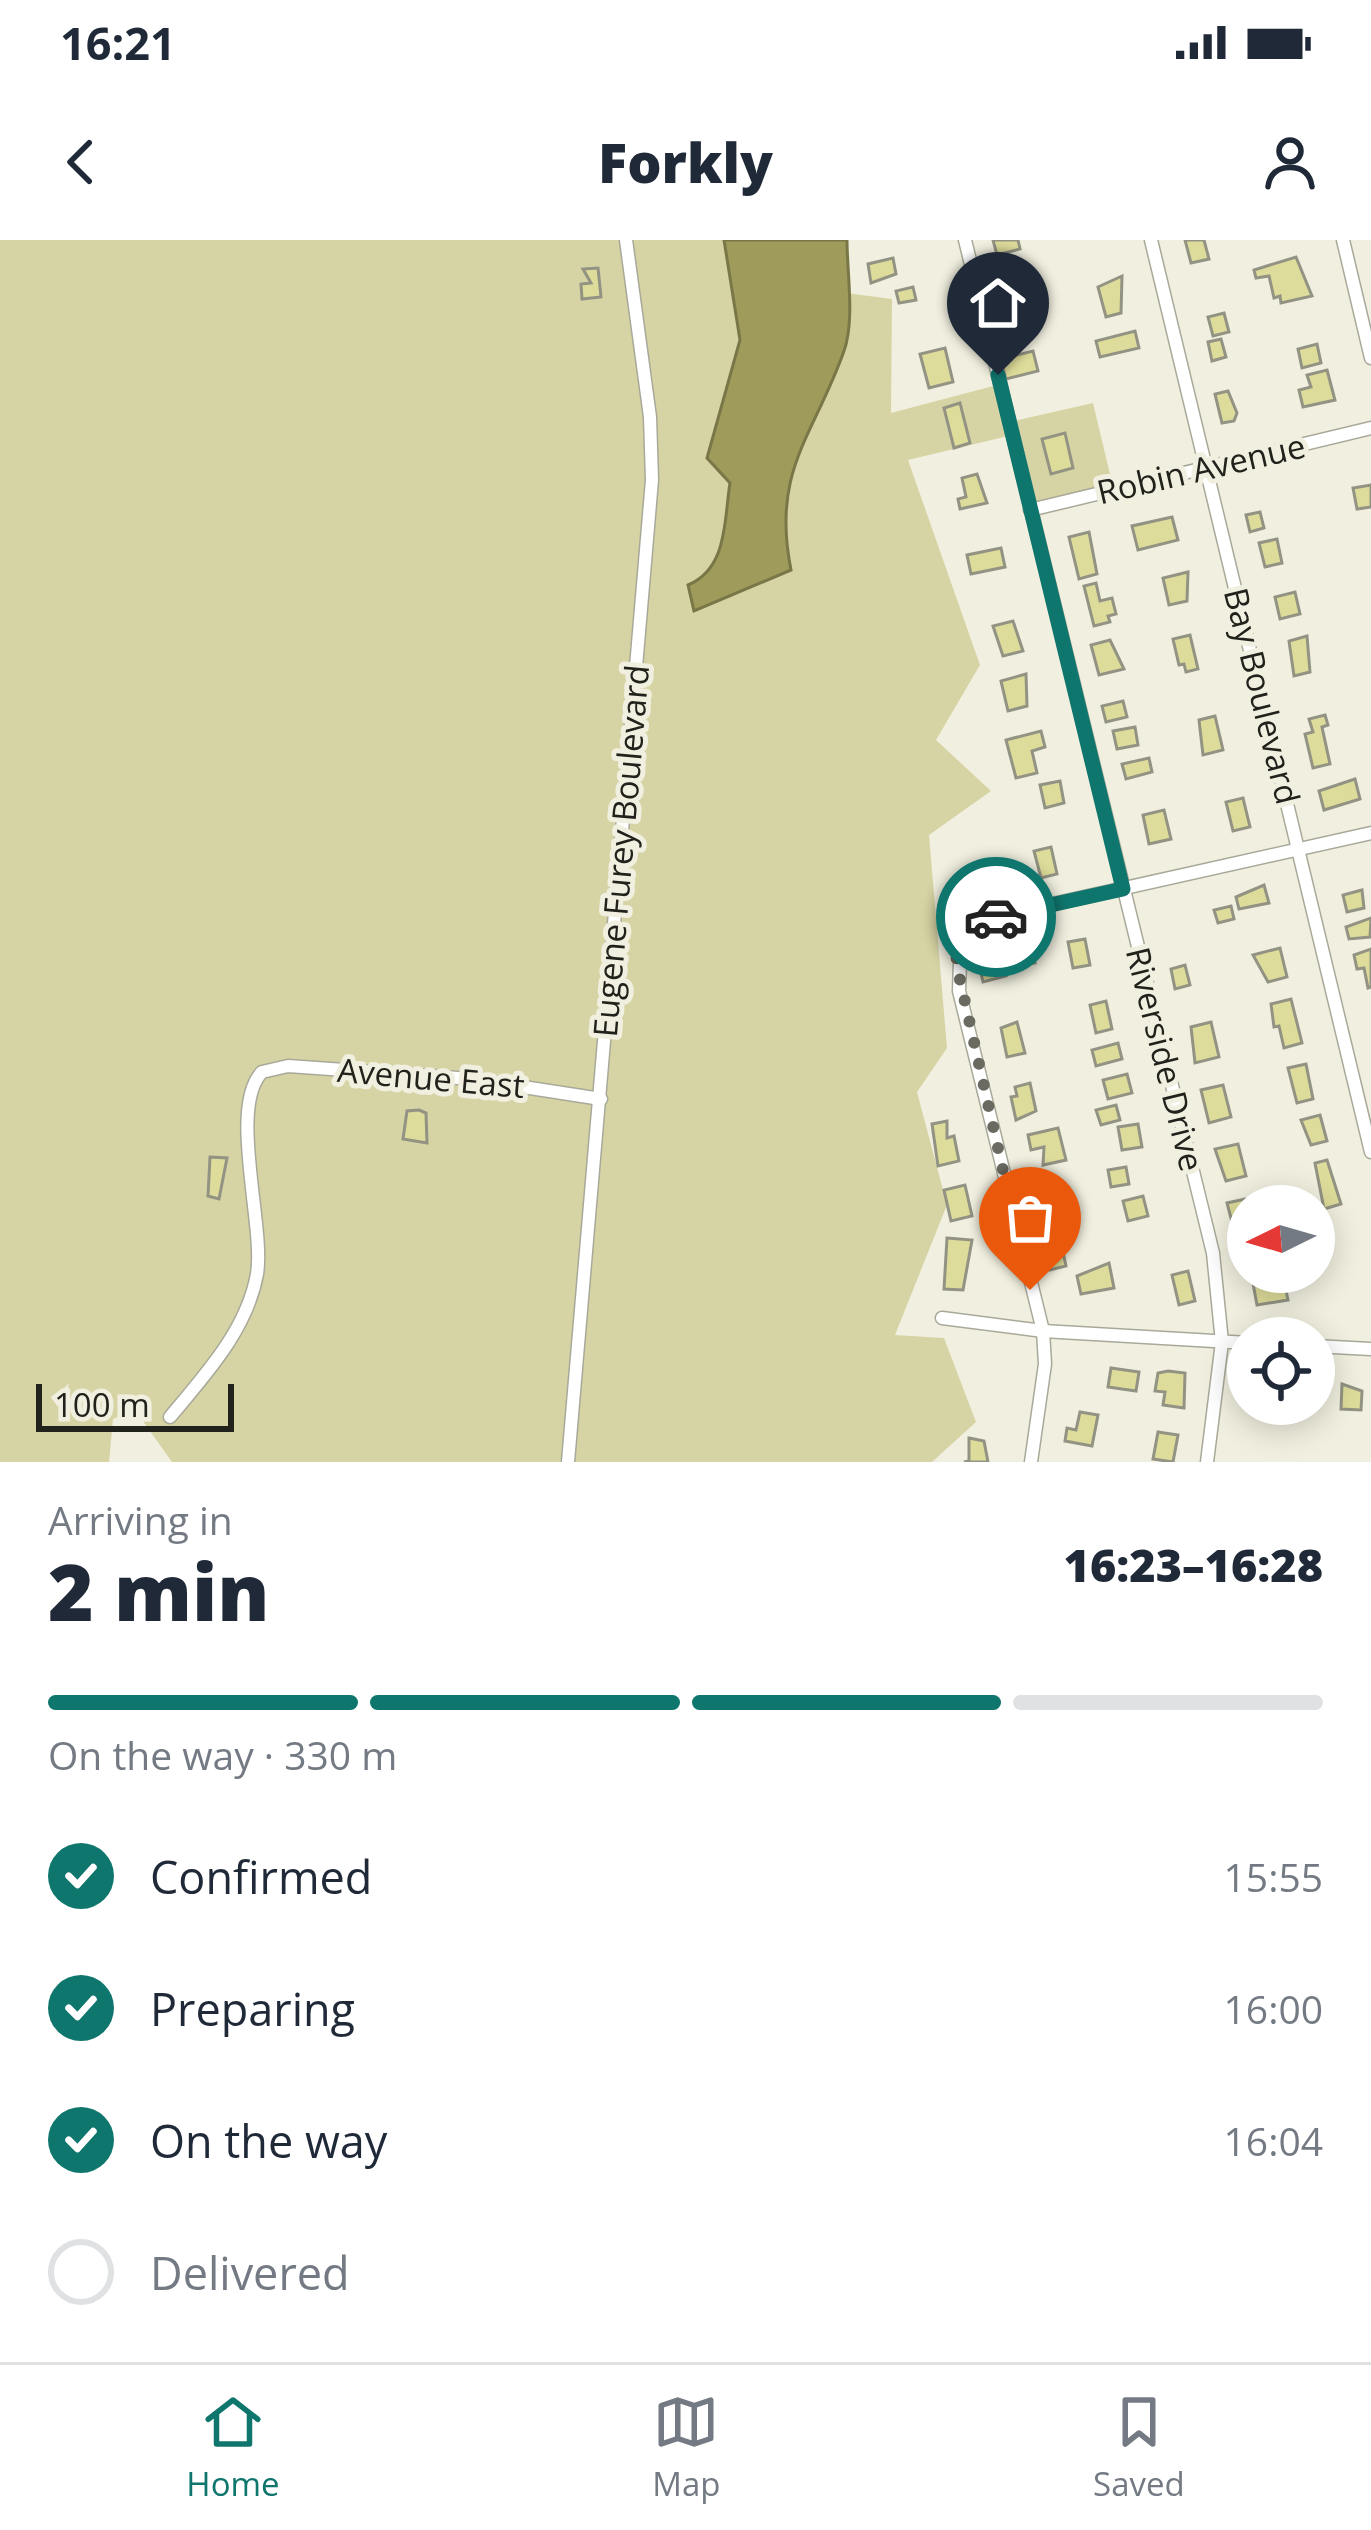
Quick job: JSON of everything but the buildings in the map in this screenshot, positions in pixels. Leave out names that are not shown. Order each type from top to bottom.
[{"type":"street","name":"Eugene Furey Boulevard","points":[[568,1462],[652,480],[650,417],[626,240]]},
{"type":"street","name":"Riverside Drive","points":[[965,240],[1213,1253],[1222,1342],[1207,1462]]},
{"type":"street","name":"Bay Boulevard","points":[[1151,240],[1371,1152]]},
{"type":"street","points":[[1343,240],[1371,358]]},
{"type":"street","name":"Robin Avenue","points":[[1030,510],[1371,428]]},
{"type":"street","points":[[1031,1462],[1045,1364],[1043,1331],[956,962],[957,938],[968,927],[1371,832]]},
{"type":"street","name":"Avenue East","points":[[170,1417],[210,1369],[253,1290],[259,1253],[250,1105],[262,1072],[289,1066],[472,1079],[601,1099]]},
{"type":"street","points":[[942,1318],[1043,1331],[1227,1342]]},
{"type":"street","points":[[1335,1347],[1371,1348]]},
{"type":"shaded area","points":[[0,240],[724,240],[740,340],[707,457],[730,482],[717,573],[695,611],[781,518],[846,293],[892,299],[891,413],[997,385],[1005,423],[1093,403],[1115,495],[1026,512],[1008,436],[908,460],[980,665],[936,740],[991,791],[929,835],[947,1048],[917,1092],[947,1205],[895,1335],[944,1338],[976,1422],[932,1462],[172,1462],[135,1410],[113,1419],[109,1462],[0,1462]]},
{"type":"shaded area","points":[[724,240],[847,240],[849,325],[844,351],[791,479],[786,535],[791,570],[694,611],[688,585],[711,567],[717,555],[730,483],[707,458],[740,340]]},
{"type":"way so far","points":[[996,917],[961,932],[956,962],[1030,1290]]},
{"type":"route","points":[[996,917],[1123,889],[998,375]]}]
